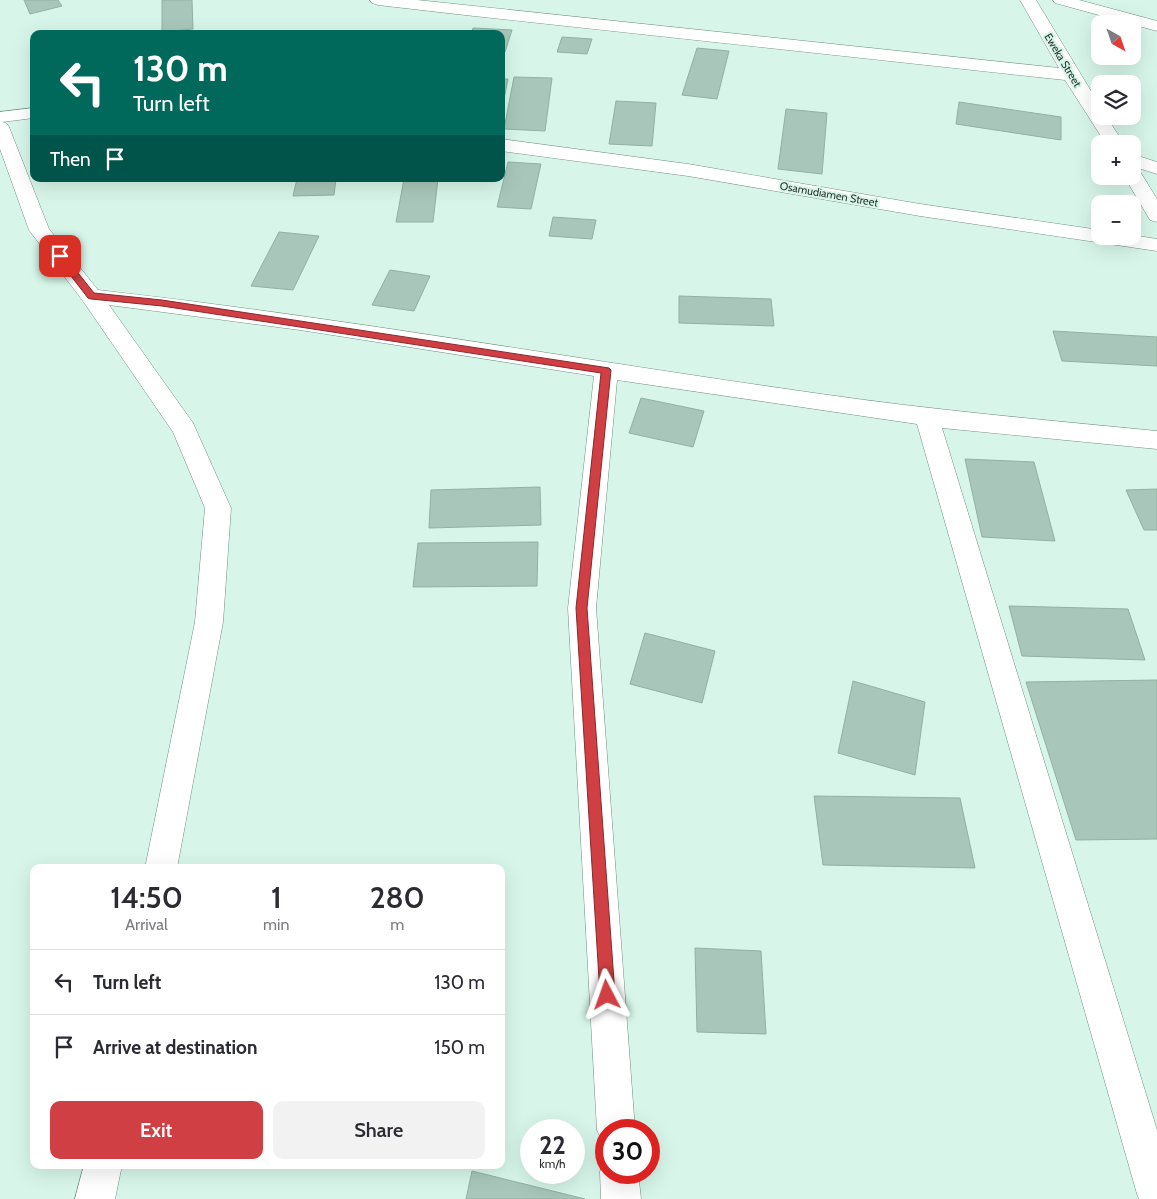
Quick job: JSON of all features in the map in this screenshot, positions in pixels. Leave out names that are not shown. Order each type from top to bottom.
[{"type":"street","points":[[378,0],[519,18],[897,55],[1071,75]]},
{"type":"street","name":"Eweka Street","points":[[1028,0],[1108,135]]},
{"type":"street","points":[[1061,0],[1157,26]]},
{"type":"street","points":[[0,117],[30,113]]},
{"type":"street","points":[[0,127],[39,230],[91,296],[184,429],[218,508],[210,622],[162,864]]},
{"type":"street","name":"Osamudiamen Street","points":[[505,147],[688,170],[920,210],[1157,245]]},
{"type":"street","points":[[1141,163],[1157,168]]},
{"type":"street","points":[[1139,185],[1157,216]]},
{"type":"street","points":[[91,296],[162,303],[927,418],[1157,440]]},
{"type":"street","points":[[606,370],[582,608],[615,1119]]},
{"type":"street","points":[[927,418],[1157,1194]]},
{"type":"street","points":[[95,1199],[102,1169]]},
{"type":"street","points":[[620,1184],[621,1199]]},
{"type":"building","points":[[24,0],[58,0],[62,6],[30,14]]},
{"type":"building","points":[[162,0],[192,0],[193,29],[162,30]]},
{"type":"building","points":[[473,28],[512,30],[505,52],[505,30],[472,30]]},
{"type":"building","points":[[562,37],[592,39],[587,54],[557,52]]},
{"type":"building","points":[[697,48],[729,51],[717,99],[682,95]]},
{"type":"building","points":[[514,77],[552,78],[545,131],[505,129]]},
{"type":"building","points":[[505,79],[508,79],[505,94]]},
{"type":"building","points":[[616,101],[656,103],[652,146],[609,144]]},
{"type":"building","points":[[959,102],[1061,117],[1061,140],[956,124]]},
{"type":"building","points":[[786,109],[827,113],[822,174],[778,169]]},
{"type":"building","points":[[508,162],[541,164],[531,209],[497,207],[503,182],[505,182]]},
{"type":"building","points":[[296,182],[336,182],[334,195],[293,196]]},
{"type":"building","points":[[403,182],[438,182],[433,222],[396,222]]},
{"type":"building","points":[[553,217],[596,220],[592,239],[549,236]]},
{"type":"building","points":[[279,232],[319,236],[293,290],[251,286]]},
{"type":"building","points":[[390,270],[430,276],[414,311],[372,305]]},
{"type":"building","points":[[679,296],[771,299],[774,326],[679,323]]},
{"type":"building","points":[[1053,331],[1157,337],[1157,366],[1062,361]]},
{"type":"building","points":[[641,398],[704,411],[693,447],[629,433]]},
{"type":"building","points":[[965,459],[1034,462],[1055,541],[982,537]]},
{"type":"building","points":[[540,487],[541,525],[429,528],[431,490]]},
{"type":"building","points":[[1157,489],[1157,530],[1144,530],[1126,490]]},
{"type":"building","points":[[538,542],[537,586],[413,587],[418,543]]},
{"type":"building","points":[[1009,606],[1128,609],[1145,660],[1022,656]]},
{"type":"building","points":[[645,633],[715,651],[702,703],[630,684]]},
{"type":"building","points":[[1157,680],[1157,839],[1076,840],[1026,682]]},
{"type":"building","points":[[853,681],[925,702],[915,775],[838,753]]},
{"type":"building","points":[[814,796],[960,798],[975,868],[823,865]]},
{"type":"building","points":[[695,948],[761,951],[766,1034],[697,1032]]},
{"type":"building","points":[[472,1171],[585,1199],[466,1199]]},
{"type":"route","points":[[60,256],[91,296],[162,303],[606,370],[582,608],[607,995]]}]
